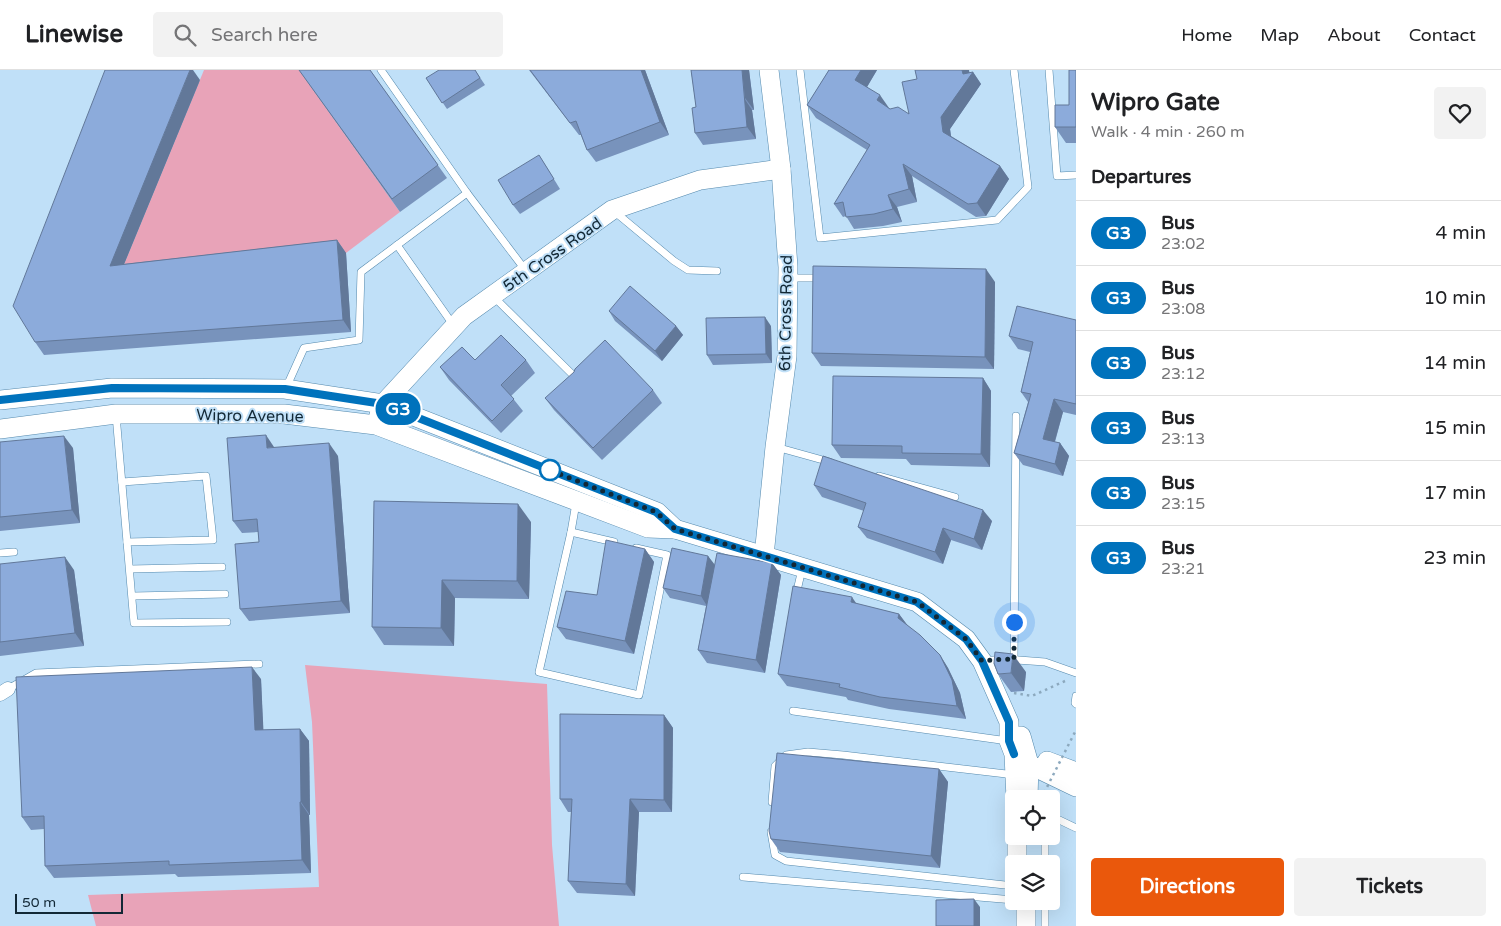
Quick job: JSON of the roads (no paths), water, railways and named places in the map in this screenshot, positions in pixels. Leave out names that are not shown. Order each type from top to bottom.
[{"type":"main road","name":"6th Cross Road","points":[[764,556],[775,447],[787,356],[787,278],[781,169],[770,70]]},
{"type":"main road","name":"5th Cross Road","points":[[376,425],[383,404],[464,316],[612,210],[700,180],[781,169]]},
{"type":"main road","name":"Wipro Avenue","points":[[0,400],[112,388],[285,389],[383,404],[656,512],[675,529]]},
{"type":"main road","name":"Wipro Avenue","points":[[0,429],[116,414],[284,414],[376,425],[648,528],[675,529],[723,548],[764,556],[917,602],[966,639],[982,661],[1016,752]]},
{"type":"main road","points":[[1016,752],[1076,772]]},
{"type":"main road","points":[[1016,752],[1076,787]]},
{"type":"main road","points":[[1016,752],[1016,790]]},
{"type":"main road","points":[[1016,752],[1026,790]]},
{"type":"main road","points":[[1015,910],[1016,926]]},
{"type":"main road","points":[[1026,910],[1026,926]]},
{"type":"lane","points":[[381,70],[526,271]]},
{"type":"lane","points":[[800,70],[820,238],[997,220],[1028,186],[1014,70]]},
{"type":"lane","points":[[1049,70],[1057,176],[1076,175]]},
{"type":"lane","points":[[285,389],[304,348],[359,340],[361,272],[468,193]]},
{"type":"lane","points":[[612,210],[674,261],[688,270],[717,271]]},
{"type":"lane","points":[[397,245],[454,326]]},
{"type":"lane","points":[[787,278],[816,278]]},
{"type":"lane","points":[[492,296],[579,381]]},
{"type":"lane","points":[[116,414],[134,623],[227,622]]},
{"type":"lane","points":[[1014,660],[1016,416]]},
{"type":"lane","points":[[775,447],[837,464]]},
{"type":"lane","points":[[873,474],[955,496]]},
{"type":"lane","points":[[122,482],[206,476],[213,540],[127,542]]},
{"type":"lane","points":[[576,500],[572,532],[539,672],[639,695],[667,555],[629,546]]},
{"type":"lane","points":[[572,532],[619,544]]},
{"type":"lane","points":[[0,553],[14,552]]},
{"type":"lane","points":[[130,568],[222,567]]},
{"type":"lane","points":[[795,599],[802,568]]},
{"type":"lane","points":[[133,596],[225,594]]},
{"type":"lane","points":[[982,661],[1004,659],[1045,662],[1076,673]]},
{"type":"lane","points":[[4,691],[36,673],[259,664]]},
{"type":"lane","points":[[1076,696],[1076,704]]},
{"type":"lane","points":[[793,711],[1016,752]]},
{"type":"lane","points":[[772,811],[775,766],[786,754],[808,752],[842,754],[1016,752]]},
{"type":"lane","points":[[771,820],[770,829],[775,855],[786,861],[1005,885]]},
{"type":"lane","points":[[1060,820],[1076,828]]},
{"type":"lane","points":[[743,877],[1005,900]]},
{"type":"lane","points":[[1045,910],[1045,926]]}]
